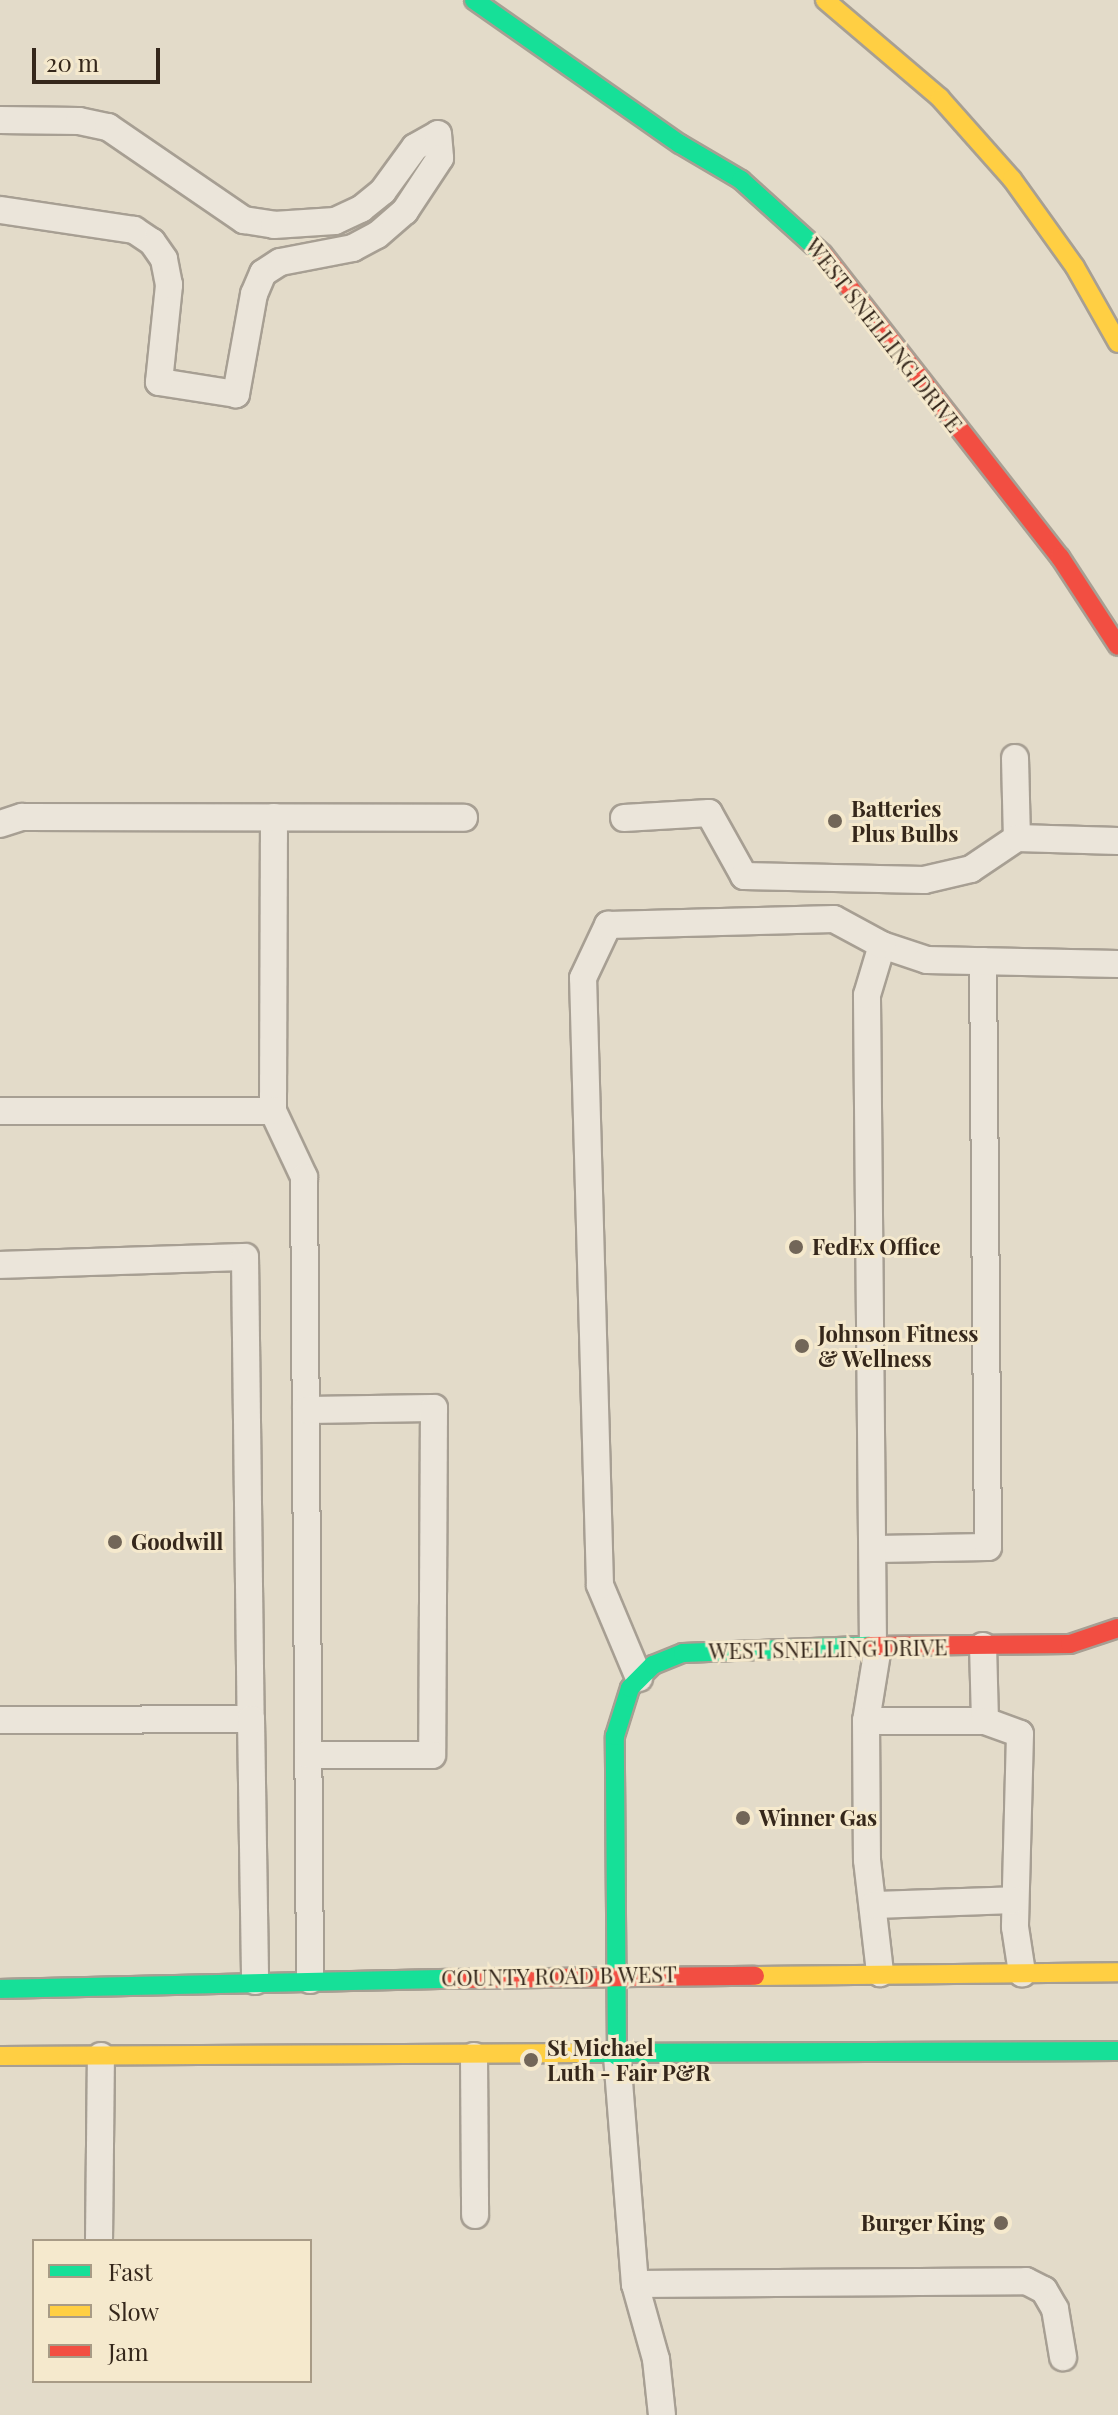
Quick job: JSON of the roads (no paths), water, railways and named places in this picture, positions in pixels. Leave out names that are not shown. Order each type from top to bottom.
[{"type":"main road","name":"WEST SNELLING DRIVE","points":[[474,0],[680,144],[741,180],[789,219],[836,268],[879,330],[1060,557],[1118,646]]},
{"type":"main road","points":[[825,0],[940,98],[1012,179],[1075,267],[1118,343]]},
{"type":"main road","name":"WEST SNELLING DRIVE","points":[[639,1678],[683,1653],[1070,1644],[1118,1628]]},
{"type":"main road","points":[[617,2056],[615,1736],[622,1705],[639,1678]]},
{"type":"main road","name":"COUNTY ROAD B WEST","points":[[0,1989],[616,1975],[1118,1972]]},
{"type":"main road","points":[[0,2056],[617,2056],[1118,2051]]},
{"type":"lane","points":[[0,120],[79,121],[108,127],[244,220],[274,225],[335,221],[361,209],[383,191],[415,147],[438,134],[440,158],[405,211],[377,235],[353,248],[280,262],[263,273],[254,294],[236,394],[159,382],[169,285],[164,259],[152,242],[134,230],[0,210]]},
{"type":"lane","points":[[1015,758],[1017,838]]},
{"type":"lane","points":[[624,818],[709,813],[744,876],[952,877],[1017,838],[1118,841]]},
{"type":"lane","points":[[0,824],[22,817],[464,818]]},
{"type":"lane","points":[[274,817],[273,1111],[304,1177],[310,1980]]},
{"type":"lane","points":[[832,875],[834,919]]},
{"type":"lane","points":[[639,1678],[600,1585],[583,978],[608,925],[834,919],[882,945],[927,960],[1118,964]]},
{"type":"lane","points":[[880,1973],[867,1860],[866,1721],[876,1647],[876,1549],[867,995],[882,945]]},
{"type":"lane","points":[[876,1549],[988,1547],[983,961]]},
{"type":"lane","points":[[0,1111],[273,1111]]},
{"type":"lane","points":[[0,1265],[245,1257],[255,1981]]},
{"type":"lane","points":[[306,1410],[434,1408],[432,1755],[308,1755]]},
{"type":"lane","points":[[983,1646],[985,1721]]},
{"type":"lane","points":[[0,1720],[251,1719]]},
{"type":"lane","points":[[866,1721],[985,1721],[1020,1734],[1015,1900],[1022,1973]]},
{"type":"lane","points":[[874,1905],[1015,1900]]},
{"type":"lane","points":[[99,2239],[101,2056]]},
{"type":"lane","points":[[474,2056],[475,2215]]},
{"type":"lane","points":[[617,2056],[635,2284],[656,2359],[662,2415]]},
{"type":"lane","points":[[635,2284],[1026,2281],[1044,2290],[1055,2309],[1063,2357]]},
{"type":"place","name":"Batteries Plus Bulbs","points":[[835,821]]},
{"type":"place","name":"FedEx Office","points":[[796,1247]]},
{"type":"place","name":"Johnson Fitness & Wellness","points":[[802,1346]]},
{"type":"place","name":"Goodwill","points":[[115,1542]]},
{"type":"place","name":"Winner Gas","points":[[743,1818]]},
{"type":"place","name":"St Michael Luth - Fair P&R","points":[[531,2060]]},
{"type":"place","name":"Burger King","points":[[1001,2223]]}]
